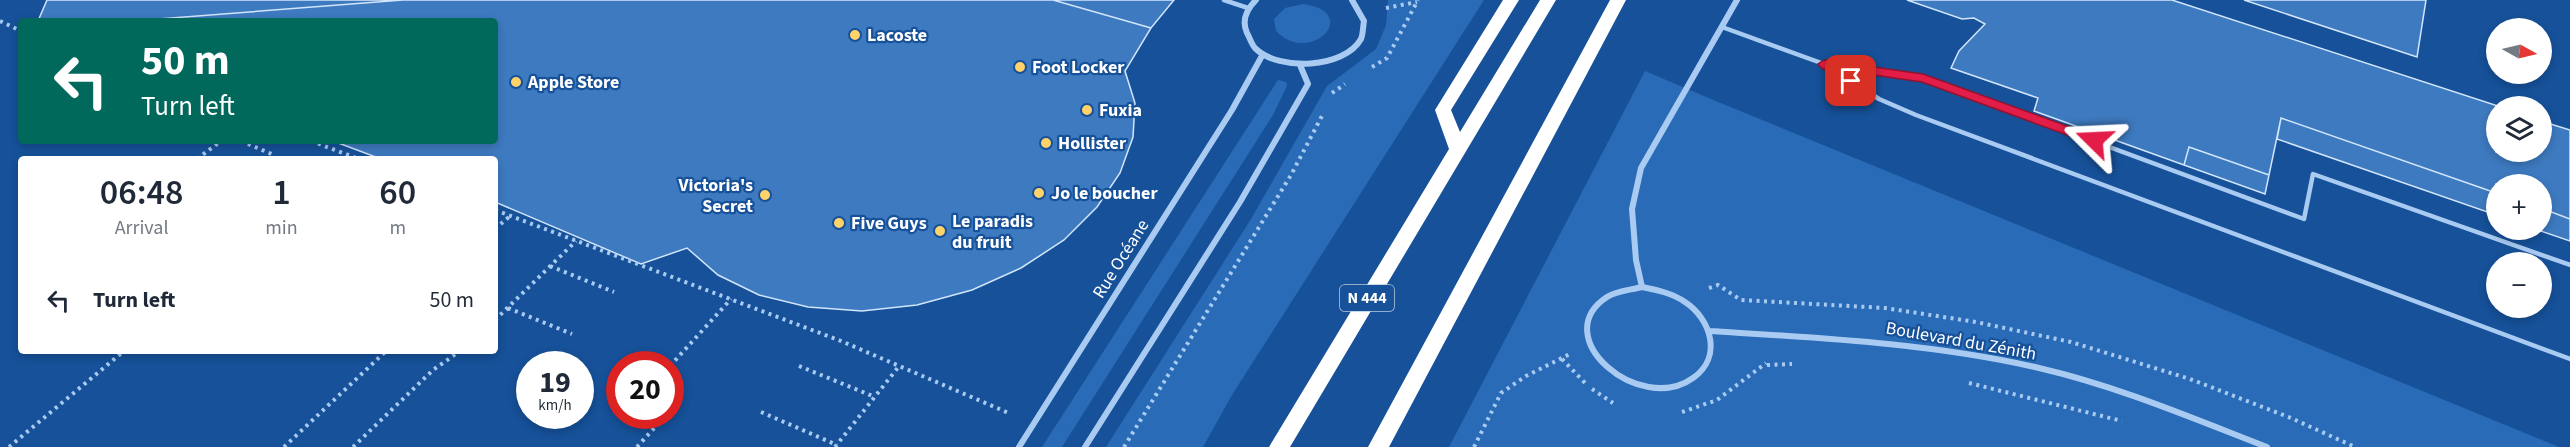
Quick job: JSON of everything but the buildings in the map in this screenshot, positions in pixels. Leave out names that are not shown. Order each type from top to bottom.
[{"type":"highway","points":[[1458,150],[1443,110],[1511,0]]},
{"type":"highway","name":"N 444","points":[[1279,447],[1548,0]]},
{"type":"highway","points":[[1378,447],[1618,0]]},
{"type":"street","points":[[1256,0],[1248,8],[1244,24],[1246,35],[1263,54],[1280,62],[1300,65],[1329,61],[1353,49],[1362,38],[1365,25],[1362,12],[1352,0]]},
{"type":"street","points":[[1642,287],[1636,260],[1632,209],[1641,168],[1737,0]]},
{"type":"street","name":"Rue Océane","points":[[1019,447],[1232,110],[1263,54]]},
{"type":"street","points":[[1085,447],[1240,202],[1308,84],[1300,65]]},
{"type":"street","points":[[1642,287],[1661,290],[1679,298],[1702,319],[1709,331],[1712,349],[1707,365],[1695,378],[1677,386],[1655,388],[1633,384],[1612,374],[1596,359],[1588,342],[1586,324],[1592,309],[1604,297],[1622,289],[1642,287]]},
{"type":"street","name":"Boulevard du Zénith","points":[[1709,331],[1882,341],[2010,361],[2142,398],[2267,447]]},
{"type":"lane","points":[[1224,0],[1248,8]]},
{"type":"lane","points":[[1722,27],[1824,64],[1923,78],[2304,219],[2313,174],[2570,265]]},
{"type":"lane","points":[[1824,64],[1879,99],[1916,116],[2570,359]]},
{"type":"path","points":[[1362,12],[1418,1]]},
{"type":"path","points":[[1369,69],[1387,58],[1418,1]]},
{"type":"path","points":[[0,21],[18,30]]},
{"type":"path","points":[[1329,100],[1333,91],[1351,80]]},
{"type":"path","points":[[1124,447],[1291,175],[1324,110]]},
{"type":"path","points":[[201,156],[217,144]]},
{"type":"path","points":[[248,144],[274,155]]},
{"type":"path","points":[[319,144],[351,156]]},
{"type":"path","points":[[498,211],[900,365],[1011,414]]},
{"type":"path","points":[[498,226],[510,216]]},
{"type":"path","points":[[540,227],[544,223]]},
{"type":"path","points":[[498,317],[576,241]]},
{"type":"path","points":[[550,266],[614,292]]},
{"type":"path","points":[[684,351],[731,299]]},
{"type":"path","points":[[508,308],[572,334]]},
{"type":"path","points":[[1474,447],[1501,393],[1526,375],[1562,358],[1588,342]]},
{"type":"path","points":[[9,447],[120,354]]},
{"type":"path","points":[[284,447],[383,354]]},
{"type":"path","points":[[353,447],[433,370],[456,354]]},
{"type":"path","points":[[1767,364],[1803,364]]},
{"type":"path","points":[[761,412],[836,446],[900,365]]},
{"type":"path","points":[[799,366],[875,397]]},
{"type":"path","points":[[1959,381],[2083,410],[2127,423]]},
{"type":"path","points":[[638,447],[654,429]]},
{"type":"shaded area","points":[[1388,0],[1484,0],[1232,395],[1203,447],[1106,447],[1251,219],[1327,86],[1376,49],[1386,25]]},
{"type":"shaded area","points":[[1303,4],[1320,9],[1329,17],[1330,26],[1325,34],[1315,40],[1303,43],[1289,41],[1276,31],[1274,19],[1285,8]]},
{"type":"shaded area","points":[[1645,71],[1711,99],[2559,447],[1449,447]]},
{"type":"shaded area","points":[[1278,80],[1286,82],[1287,86],[1273,115],[1062,447],[1042,447]]},
{"type":"place","name":"Lacoste","points":[[855,35]]},
{"type":"place","name":"Foot Locker","points":[[1020,67]]},
{"type":"place","name":"Apple Store","points":[[516,82]]},
{"type":"place","name":"Fuxia","points":[[1087,110]]},
{"type":"place","name":"Hollister","points":[[1046,143]]},
{"type":"place","name":"Jo le boucher","points":[[1039,193]]},
{"type":"place","name":"Victoria's Secret","points":[[765,195]]},
{"type":"place","name":"Five Guys","points":[[839,223]]},
{"type":"place","name":"Le paradis du fruit","points":[[940,231]]},
{"type":"route","points":[[1851,81],[1824,64],[1923,78],[2094,140]]}]
